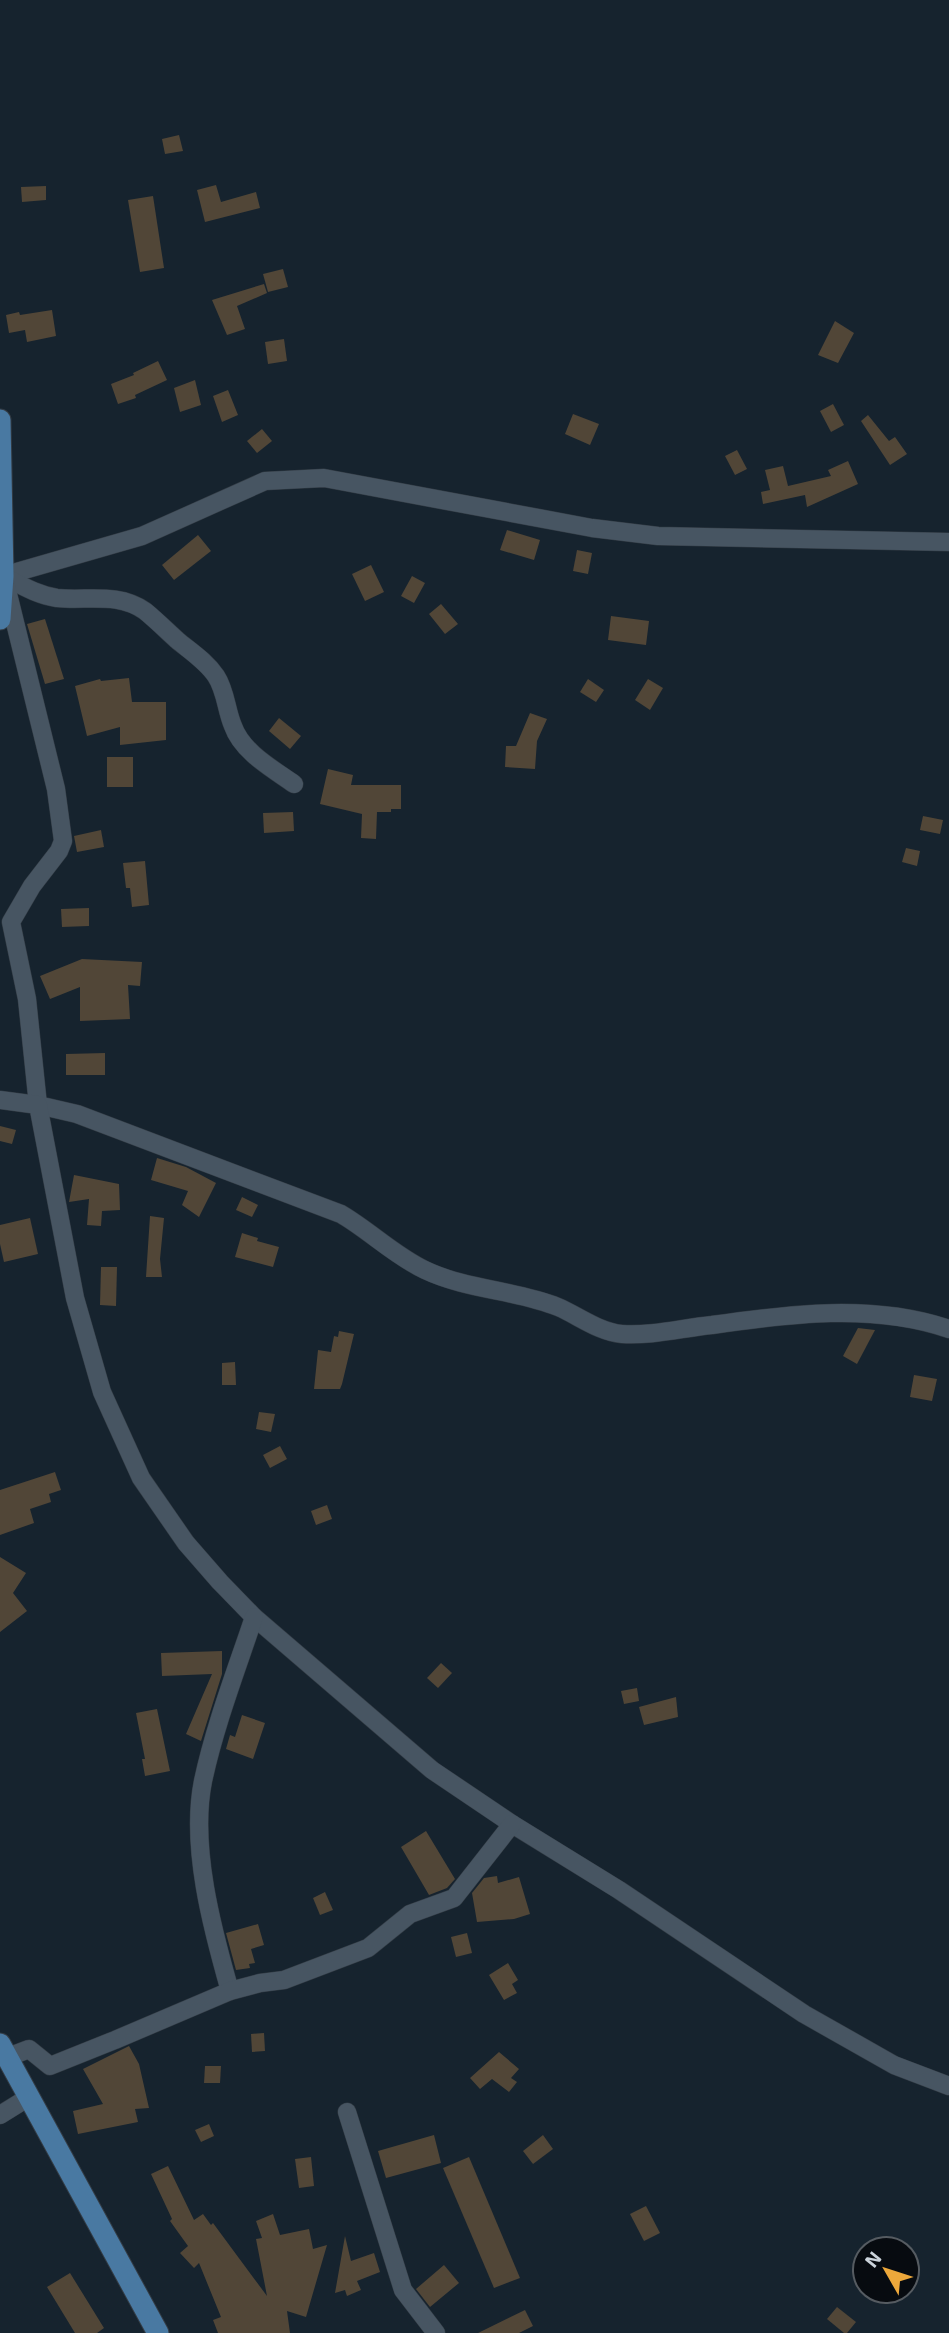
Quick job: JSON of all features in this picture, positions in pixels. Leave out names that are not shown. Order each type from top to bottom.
[{"type":"main road","points":[[0,421],[3,576],[0,619]]},
{"type":"main road","points":[[4,2050],[158,2333]]},
{"type":"street","points":[[3,576],[142,536],[265,481],[324,478],[592,528],[658,536],[949,542]]},
{"type":"street","points":[[3,576],[37,594],[78,599],[108,597],[144,611],[217,676],[239,738],[250,751],[294,784]]},
{"type":"street","points":[[3,576],[56,789],[63,841],[11,922],[27,999],[38,1105],[75,1298],[102,1392],[141,1478],[186,1542],[254,1617],[432,1769],[804,2014],[894,2064],[949,2086]]},
{"type":"street","points":[[0,1100],[77,1114],[341,1214],[364,1227],[406,1260],[427,1271],[540,1301],[620,1334],[644,1334],[744,1320],[830,1313],[864,1313],[921,1319],[949,1329]]},
{"type":"street","points":[[230,1991],[203,1872],[200,1819],[203,1782],[254,1617]]},
{"type":"street","points":[[4,2050],[29,2049],[50,2066],[230,1991],[284,1980],[368,1948],[410,1914],[454,1898],[512,1824]]},
{"type":"street","points":[[0,2115],[29,2096]]},
{"type":"street","points":[[347,2112],[402,2290],[436,2333]]},
{"type":"building","points":[[179,135],[183,151],[165,154],[162,139]]},
{"type":"building","points":[[216,185],[221,202],[256,192],[260,208],[205,222],[197,190]]},
{"type":"building","points":[[46,186],[46,200],[22,202],[21,187]]},
{"type":"building","points":[[153,196],[164,268],[140,272],[128,200]]},
{"type":"building","points":[[283,269],[288,287],[268,292],[263,274]]},
{"type":"building","points":[[264,284],[267,293],[237,306],[245,329],[227,335],[212,300]]},
{"type":"building","points":[[52,310],[56,336],[27,342],[25,330],[9,333],[6,315]]},
{"type":"building","points":[[835,321],[854,333],[838,363],[818,355]]},
{"type":"building","points":[[284,339],[287,361],[268,364],[265,342]]},
{"type":"building","points":[[158,361],[167,380],[135,395],[136,398],[118,404],[111,384]]},
{"type":"building","points":[[195,380],[201,405],[180,412],[174,388]]},
{"type":"building","points":[[228,390],[238,415],[222,422],[213,396]]},
{"type":"building","points":[[833,404],[844,425],[831,432],[820,411]]},
{"type":"building","points":[[573,414],[599,424],[590,445],[565,434]]},
{"type":"building","points":[[868,415],[889,441],[895,437],[907,454],[890,465],[861,421]]},
{"type":"building","points":[[262,429],[272,441],[257,453],[247,441]]},
{"type":"building","points":[[737,450],[747,469],[735,475],[725,456]]},
{"type":"building","points":[[848,461],[858,484],[807,507],[805,495],[763,504],[761,492],[770,490],[765,470],[783,466],[788,486],[831,476],[828,470]]},
{"type":"building","points":[[507,530],[540,540],[534,560],[500,550]]},
{"type":"building","points":[[198,535],[211,551],[174,580],[162,565]]},
{"type":"building","points":[[577,550],[592,553],[588,574],[573,571]]},
{"type":"building","points":[[371,565],[384,592],[365,601],[352,574]]},
{"type":"building","points":[[412,576],[425,583],[414,603],[401,596]]},
{"type":"building","points":[[441,604],[458,624],[445,634],[429,614]]},
{"type":"building","points":[[611,616],[649,621],[646,645],[608,640]]},
{"type":"building","points":[[45,619],[64,679],[45,684],[27,624]]},
{"type":"building","points":[[129,678],[132,702],[166,702],[166,740],[120,745],[120,727],[87,736],[75,686],[100,679]]},
{"type":"building","points":[[588,679],[604,690],[596,702],[580,692]]},
{"type":"building","points":[[648,679],[663,688],[650,710],[635,700]]},
{"type":"building","points":[[530,713],[547,719],[537,741],[535,769],[505,767],[506,746],[516,746]]},
{"type":"building","points":[[279,718],[301,736],[290,749],[269,731]]},
{"type":"building","points":[[107,757],[133,757],[133,787],[107,787]]},
{"type":"building","points":[[328,769],[353,775],[351,785],[401,785],[401,809],[377,812],[376,839],[361,838],[362,814],[320,804]]},
{"type":"building","points":[[293,812],[294,831],[264,833],[263,813]]},
{"type":"building","points":[[923,816],[943,820],[940,834],[920,830]]},
{"type":"building","points":[[101,830],[104,847],[77,852],[74,836]]},
{"type":"building","points":[[906,848],[920,851],[917,866],[902,862]]},
{"type":"building","points":[[145,861],[149,905],[132,907],[123,863]]},
{"type":"building","points":[[89,908],[89,926],[62,927],[61,909]]},
{"type":"building","points":[[82,959],[142,962],[140,986],[128,985],[130,1019],[80,1021],[80,987],[50,999],[40,976]]},
{"type":"building","points":[[105,1053],[105,1075],[66,1075],[66,1054]]},
{"type":"building","points":[[0,1126],[16,1130],[12,1144],[0,1141]]},
{"type":"building","points":[[157,1158],[186,1167],[216,1183],[199,1217],[182,1205],[188,1191],[151,1180]]},
{"type":"building","points":[[74,1175],[119,1184],[120,1210],[102,1211],[101,1226],[87,1225],[89,1199],[69,1202]]},
{"type":"building","points":[[242,1197],[258,1205],[252,1217],[236,1210]]},
{"type":"building","points":[[150,1216],[164,1218],[160,1259],[162,1277],[146,1277]]},
{"type":"building","points":[[30,1218],[38,1254],[4,1262],[0,1225]]},
{"type":"building","points":[[242,1233],[258,1238],[257,1241],[279,1247],[273,1267],[235,1257]]},
{"type":"building","points":[[101,1267],[117,1267],[116,1306],[100,1305]]},
{"type":"building","points":[[858,1328],[875,1330],[857,1364],[843,1356]]},
{"type":"building","points":[[339,1331],[354,1334],[340,1389],[314,1389],[318,1350],[331,1352],[334,1336],[338,1337]]},
{"type":"building","points":[[235,1362],[236,1385],[222,1385],[222,1363]]},
{"type":"building","points":[[914,1375],[937,1379],[932,1401],[910,1397]]},
{"type":"building","points":[[259,1412],[275,1414],[271,1432],[256,1429]]},
{"type":"building","points":[[280,1446],[287,1459],[270,1468],[263,1455]]},
{"type":"building","points":[[55,1472],[61,1490],[49,1494],[51,1502],[30,1509],[34,1523],[0,1535],[0,1490]]},
{"type":"building","points":[[327,1505],[332,1519],[316,1525],[311,1511]]},
{"type":"building","points":[[0,1557],[26,1573],[13,1593],[27,1611],[0,1632]]},
{"type":"building","points":[[222,1651],[222,1674],[201,1741],[186,1734],[212,1674],[162,1676],[161,1653]]},
{"type":"building","points":[[441,1663],[452,1673],[438,1688],[427,1678]]},
{"type":"building","points":[[637,1688],[639,1701],[624,1704],[621,1691]]},
{"type":"building","points":[[676,1697],[678,1717],[644,1725],[639,1707]]},
{"type":"building","points":[[157,1709],[170,1771],[145,1776],[142,1759],[145,1759],[136,1713]]},
{"type":"building","points":[[242,1715],[265,1723],[253,1759],[226,1749],[230,1735],[235,1737]]},
{"type":"building","points":[[426,1831],[455,1879],[447,1888],[429,1895],[401,1847]]},
{"type":"building","points":[[497,1876],[498,1883],[519,1877],[530,1914],[514,1919],[477,1922],[472,1893],[484,1878]]},
{"type":"building","points":[[325,1892],[333,1910],[320,1915],[313,1898]]},
{"type":"building","points":[[258,1924],[264,1945],[251,1949],[255,1963],[249,1964],[250,1968],[236,1970],[226,1933]]},
{"type":"building","points":[[467,1933],[472,1953],[456,1957],[451,1937]]},
{"type":"building","points":[[508,1963],[518,1980],[512,1984],[517,1993],[504,2000],[489,1975]]},
{"type":"building","points":[[264,2033],[265,2051],[252,2052],[251,2034]]},
{"type":"building","points":[[129,2046],[139,2064],[149,2108],[135,2109],[138,2122],[78,2134],[73,2111],[103,2104],[83,2069]]},
{"type":"building","points":[[499,2052],[519,2069],[511,2078],[517,2082],[509,2092],[492,2079],[480,2089],[470,2078]]},
{"type":"building","points":[[205,2066],[221,2066],[220,2083],[204,2083]]},
{"type":"building","points":[[209,2124],[214,2136],[201,2142],[195,2130]]},
{"type":"building","points":[[434,2135],[441,2163],[386,2178],[378,2151]]},
{"type":"building","points":[[543,2135],[553,2149],[533,2164],[523,2151]]},
{"type":"building","points":[[311,2157],[314,2186],[299,2188],[295,2159]]},
{"type":"building","points":[[469,2157],[520,2278],[494,2288],[443,2168]]},
{"type":"building","points":[[168,2166],[194,2220],[203,2214],[211,2225],[213,2223],[267,2296],[256,2239],[262,2238],[256,2221],[273,2214],[280,2235],[309,2229],[313,2249],[327,2245],[306,2317],[287,2311],[290,2333],[218,2333],[213,2320],[221,2317],[199,2263],[194,2268],[180,2253],[188,2246],[170,2221],[172,2219],[151,2174]]},
{"type":"building","points":[[646,2206],[660,2233],[644,2241],[630,2214]]},
{"type":"building","points":[[345,2236],[351,2261],[374,2253],[380,2272],[357,2281],[361,2290],[347,2296],[345,2290],[335,2293]]},
{"type":"building","points":[[444,2265],[459,2283],[430,2307],[416,2289]]},
{"type":"building","points":[[70,2273],[104,2328],[97,2333],[75,2333],[47,2287]]},
{"type":"building","points":[[837,2307],[856,2322],[847,2333],[827,2319]]},
{"type":"building","points":[[525,2310],[533,2326],[519,2333],[478,2333]]}]
